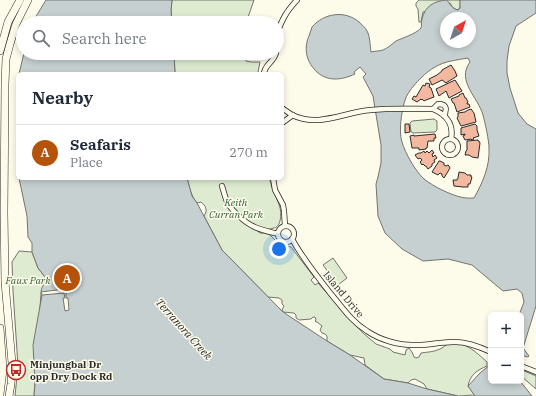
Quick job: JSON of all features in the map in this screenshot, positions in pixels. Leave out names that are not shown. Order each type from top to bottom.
[{"type":"main road","points":[[0,50],[8,22],[20,0]]},
{"type":"main road","points":[[20,16],[28,0]]},
{"type":"main road","points":[[9,396],[12,363],[3,293],[5,84],[6,59],[16,26]]},
{"type":"main road","points":[[0,328],[3,370],[0,394]]},
{"type":"street","points":[[284,17],[297,0]]},
{"type":"street","points":[[264,72],[264,70],[274,60]]},
{"type":"street","points":[[433,109],[438,104],[442,104],[446,107],[444,116]]},
{"type":"street","points":[[284,109],[293,115],[306,119],[323,120],[360,111],[433,109],[441,113],[449,122],[452,128],[452,139]]},
{"type":"street","points":[[284,122],[293,115]]},
{"type":"street","points":[[273,180],[275,190],[283,205],[285,226]]},
{"type":"street","points":[[222,186],[228,204],[243,220],[260,230],[278,234]]},
{"type":"street","points":[[278,234],[281,228],[285,226]]},
{"type":"street","points":[[278,234],[280,239],[285,241],[290,241],[292,239],[294,231],[289,226],[285,226]]},
{"type":"street","name":"Island Drive","points":[[292,239],[307,262],[341,306],[354,321],[366,331],[380,338],[405,344],[413,345],[456,342],[474,345],[488,351]]},
{"type":"street","points":[[524,367],[536,372]]},
{"type":"green space","points":[[172,0],[254,0],[248,16],[171,16]]},
{"type":"green space","points":[[419,0],[460,0],[460,7],[457,10],[453,8],[450,3],[423,12],[421,22],[419,22],[416,3]]},
{"type":"green space","points":[[174,60],[246,60],[251,62],[260,62],[258,72],[175,72]]},
{"type":"green space","points":[[434,119],[437,121],[437,130],[435,132],[411,132],[410,123],[412,121]]},
{"type":"green space","name":"Keith Curran Park","points":[[187,180],[270,180],[278,201],[281,217],[280,221],[275,228],[256,230],[260,233],[270,235],[279,244],[291,247],[314,277],[311,280],[315,285],[318,283],[363,333],[376,344],[390,349],[393,352],[405,355],[406,350],[409,348],[416,358],[419,357],[421,353],[435,351],[441,349],[447,344],[454,343],[464,345],[474,351],[487,362],[487,366],[474,373],[470,379],[468,386],[475,395],[458,396],[427,389],[424,384],[415,379],[408,383],[384,379],[365,365],[364,358],[350,355],[327,341],[327,336],[320,330],[322,326],[315,321],[315,317],[311,319],[299,320],[296,318],[294,313],[283,312],[282,310],[284,306],[282,304],[282,300],[279,298],[268,297],[222,250],[204,216],[206,212],[205,207],[201,202],[197,203],[190,191]]},
{"type":"green space","name":"Faux Park","points":[[19,251],[32,252],[38,268],[45,277],[45,283],[41,293],[34,396],[15,396],[18,366],[12,262]]},
{"type":"green space","points":[[333,258],[347,278],[338,285],[323,265]]},
{"type":"green space","points":[[524,371],[536,376],[536,389],[524,379]]},
{"type":"water","points":[[46,0],[172,0],[171,16],[36,16]]},
{"type":"water","points":[[447,0],[458,10],[460,8],[460,0],[536,0],[536,13],[516,26],[509,46],[507,61],[507,73],[510,88],[518,113],[527,124],[536,129],[536,306],[524,345],[524,312],[520,312],[524,302],[522,293],[517,289],[503,291],[472,265],[448,259],[423,261],[402,249],[385,233],[378,216],[376,184],[381,163],[381,145],[373,96],[363,77],[366,74],[360,67],[354,72],[355,74],[345,78],[330,79],[317,72],[308,60],[306,46],[312,27],[317,22],[328,16],[347,16],[359,22],[368,33],[371,52],[383,50],[396,41],[419,30],[421,28],[423,14],[434,3]],"holes":[[[468,58],[470,62],[466,69],[465,76],[469,89],[483,115],[489,148],[487,168],[474,198],[450,194],[424,179],[408,157],[403,146],[400,131],[404,102],[417,81],[432,69],[443,63]]]},
{"type":"water","points":[[22,60],[174,60],[175,72],[19,72]]},
{"type":"water","name":"Terranora Creek","points":[[19,180],[188,180],[192,196],[222,250],[283,312],[350,355],[384,379],[408,383],[458,396],[34,396],[35,384],[33,345],[42,295],[41,290],[45,283],[45,277],[38,268],[32,252],[32,243],[28,237],[27,216]]},
{"type":"water","points":[[524,349],[529,356],[524,356]]},
{"type":"water","points":[[488,366],[488,384],[522,384],[532,396],[475,396],[468,386]]},
{"type":"pier","points":[[63,276],[65,276],[67,289],[66,298],[68,298],[69,310],[65,311],[63,298],[65,298],[64,293],[42,295],[41,292],[64,289]]},
{"type":"building","points":[[451,65],[457,76],[446,83],[442,80],[432,85],[429,79]]},
{"type":"building","points":[[455,80],[462,91],[449,98],[446,91],[439,96],[436,89]]},
{"type":"building","points":[[426,83],[430,84],[429,87],[431,88],[434,97],[424,101],[421,99],[417,102],[412,99],[414,96],[416,97],[423,85],[425,86]]},
{"type":"building","points":[[463,93],[468,102],[467,104],[469,104],[470,107],[457,112],[451,99]]},
{"type":"building","points":[[471,109],[474,113],[476,122],[461,126],[457,118],[458,113]]},
{"type":"building","points":[[405,124],[409,124],[410,132],[405,133]]},
{"type":"building","points":[[475,124],[477,126],[479,136],[473,138],[474,139],[472,140],[465,140],[463,136],[465,134],[461,135],[461,128]]},
{"type":"building","points":[[435,134],[436,138],[434,138],[434,141],[428,141],[426,149],[419,150],[419,148],[412,148],[410,136]]},
{"type":"building","points":[[478,140],[480,143],[478,158],[465,155],[467,150],[467,141]]},
{"type":"building","points":[[432,150],[434,153],[432,154],[433,157],[435,155],[437,158],[428,169],[420,162],[422,160],[420,158],[418,159],[415,155],[424,151],[425,153],[427,151],[429,153]]},
{"type":"building","points":[[439,161],[444,163],[446,166],[448,165],[450,168],[444,178],[440,173],[438,175],[432,172]]},
{"type":"building","points":[[459,172],[471,175],[472,177],[468,187],[454,186],[453,180],[457,180]]},
{"type":"place","name":"Seafaris","points":[[67,278]]},
{"type":"place","name":"Minjungbal Dr opp Dry Dock Rd","points":[[16,370]]}]
